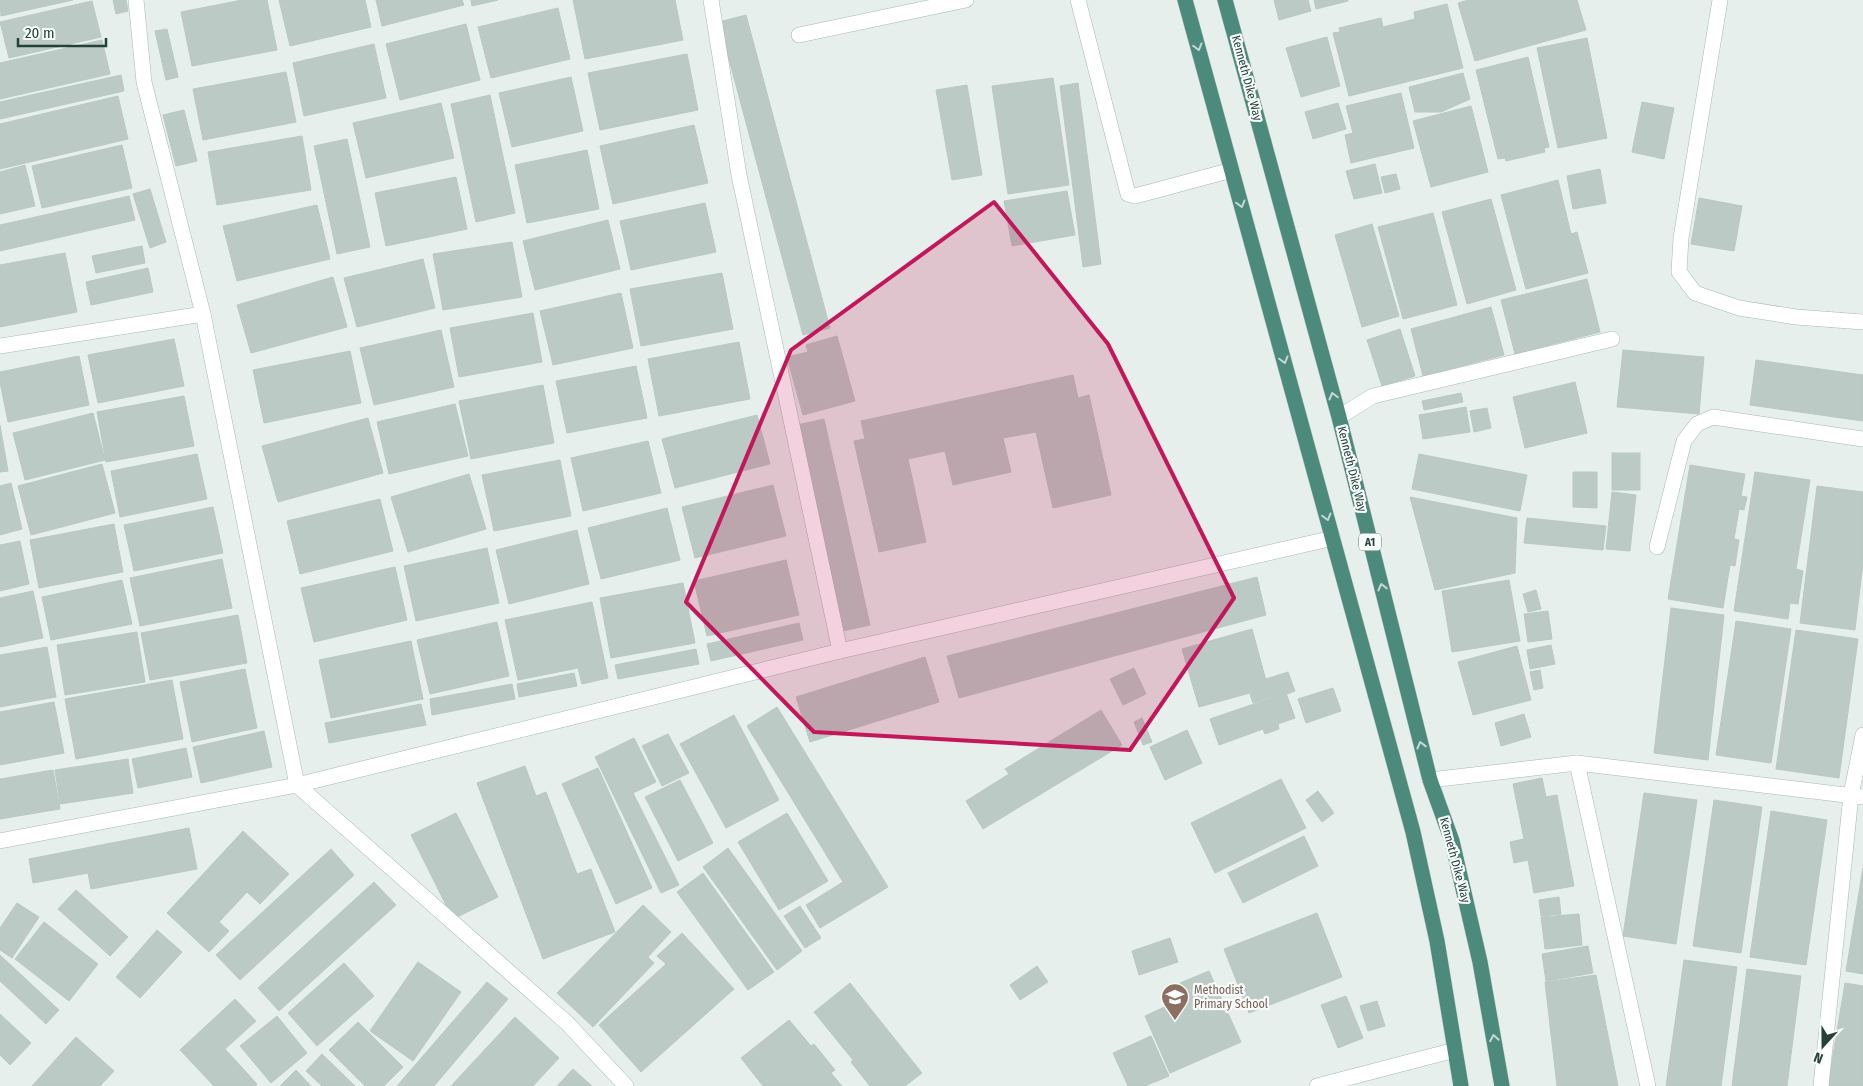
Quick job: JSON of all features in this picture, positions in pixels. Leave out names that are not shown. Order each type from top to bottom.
[{"type":"highway","points":[[1185,0],[1413,832],[1437,940],[1461,1086]]},
{"type":"highway","name":"Kenneth Dike Way","points":[[1226,0],[1339,417],[1430,780],[1452,841],[1480,962],[1502,1086]]},
{"type":"street","points":[[136,0],[144,82],[204,314],[298,785],[567,1023],[626,1086]]},
{"type":"street","points":[[711,0],[740,175],[840,651]]},
{"type":"street","points":[[799,35],[966,0]]},
{"type":"street","points":[[1078,0],[1128,194],[1135,196],[1232,170]]},
{"type":"street","points":[[1720,0],[1680,238],[1679,272],[1695,293],[1739,308],[1796,317],[1863,322]]},
{"type":"street","points":[[0,346],[204,314]]},
{"type":"street","points":[[1339,417],[1373,396],[1612,339]]},
{"type":"street","points":[[1657,548],[1684,441],[1697,424],[1713,417],[1863,439]]},
{"type":"street","points":[[0,841],[298,785],[840,651],[1333,538]]},
{"type":"street","points":[[1821,1086],[1863,735]]},
{"type":"street","points":[[1430,780],[1577,763],[1857,796]]},
{"type":"street","points":[[1577,763],[1648,1086]]},
{"type":"street","points":[[1317,1086],[1455,1050]]},
{"type":"highlighted area","points":[[994,202],[1108,344],[1234,598],[1130,750],[814,732],[686,602],[791,350]]},
{"type":"building","points":[[0,0],[73,0],[1,16]]},
{"type":"building","points":[[113,0],[126,0],[128,11],[116,14]]},
{"type":"building","points":[[242,0],[267,0],[277,50],[192,66],[181,12]]},
{"type":"building","points":[[279,0],[365,0],[371,27],[290,46]]},
{"type":"building","points":[[376,0],[462,0],[464,5],[382,26]]},
{"type":"building","points":[[471,0],[498,0],[472,6]]},
{"type":"building","points":[[573,0],[675,0],[683,40],[585,59]]},
{"type":"building","points":[[1274,0],[1308,0],[1311,11],[1279,20]]},
{"type":"building","points":[[1314,0],[1348,0],[1348,1],[1316,9]]},
{"type":"building","points":[[1469,0],[1577,0],[1586,30],[1475,61],[1458,3]]},
{"type":"building","points":[[92,1],[101,37],[9,58],[0,22]]},
{"type":"building","points":[[1447,4],[1463,68],[1349,96],[1333,33],[1340,32],[1339,28],[1381,18],[1383,27],[1415,19],[1414,12]]},
{"type":"building","points":[[558,8],[570,59],[491,78],[478,27]]},
{"type":"building","points":[[746,15],[830,328],[803,335],[719,22]]},
{"type":"building","points":[[466,24],[480,80],[400,100],[386,44]]},
{"type":"building","points":[[167,29],[178,77],[166,80],[155,31]]},
{"type":"building","points":[[1327,37],[1340,86],[1301,97],[1286,48]]},
{"type":"building","points":[[1587,38],[1607,138],[1558,148],[1537,48]]},
{"type":"building","points":[[102,40],[110,74],[0,99],[0,63]]},
{"type":"building","points":[[374,44],[386,98],[304,116],[293,63]]},
{"type":"building","points":[[687,54],[698,110],[600,130],[588,73]]},
{"type":"building","points":[[1528,57],[1549,147],[1544,148],[1545,152],[1506,161],[1505,158],[1498,159],[1476,70]]},
{"type":"building","points":[[286,72],[296,122],[203,140],[193,89]]},
{"type":"building","points":[[1463,73],[1470,99],[1441,112],[1415,112],[1409,87]]},
{"type":"building","points":[[121,75],[124,91],[0,119],[0,102]]},
{"type":"building","points":[[571,77],[583,131],[512,147],[499,93]]},
{"type":"building","points":[[1053,78],[1069,185],[1008,194],[992,86]]},
{"type":"building","points":[[1078,83],[1101,264],[1083,267],[1060,86]]},
{"type":"building","points":[[967,85],[982,175],[952,180],[936,90]]},
{"type":"building","points":[[1401,93],[1414,148],[1351,163],[1345,135],[1353,133],[1346,106]]},
{"type":"building","points":[[490,95],[515,213],[476,222],[451,104]]},
{"type":"building","points":[[118,96],[128,139],[0,169],[0,124]]},
{"type":"building","points":[[1642,102],[1674,108],[1664,159],[1632,152]]},
{"type":"building","points":[[441,103],[454,158],[366,178],[353,123]]},
{"type":"building","points":[[1338,103],[1346,129],[1313,139],[1305,112]]},
{"type":"building","points":[[1471,106],[1488,172],[1431,187],[1413,121]]},
{"type":"building","points":[[184,110],[197,161],[176,166],[163,115]]},
{"type":"building","points":[[694,125],[708,183],[613,204],[600,146]]},
{"type":"building","points":[[302,136],[311,190],[217,205],[208,152]]},
{"type":"building","points":[[347,139],[370,247],[337,254],[314,146]]},
{"type":"building","points":[[122,145],[132,188],[42,208],[32,166]]},
{"type":"building","points":[[587,150],[599,209],[527,223],[515,165]]},
{"type":"building","points":[[1375,164],[1382,193],[1354,199],[1346,171]]},
{"type":"building","points":[[25,165],[35,206],[0,214],[0,172]]},
{"type":"building","points":[[1600,169],[1606,203],[1573,209],[1567,176]]},
{"type":"building","points":[[1396,174],[1400,189],[1385,193],[1381,177]]},
{"type":"building","points":[[456,177],[467,229],[386,246],[375,193]]},
{"type":"building","points":[[1558,180],[1571,234],[1577,232],[1588,273],[1526,289],[1501,195]]},
{"type":"building","points":[[150,189],[166,242],[150,248],[133,194]]},
{"type":"building","points":[[1067,191],[1075,235],[1012,246],[1004,201]]},
{"type":"building","points":[[129,196],[135,220],[0,251],[0,225]]},
{"type":"building","points":[[1699,198],[1742,206],[1734,251],[1691,244]]},
{"type":"building","points":[[1491,199],[1516,290],[1467,304],[1442,212]]},
{"type":"building","points":[[705,203],[716,252],[631,270],[620,221]]},
{"type":"building","points":[[317,205],[330,259],[237,281],[223,226]]},
{"type":"building","points":[[1433,213],[1457,305],[1403,319],[1378,227]]},
{"type":"building","points":[[608,220],[620,269],[535,290],[523,241]]},
{"type":"building","points":[[1372,224],[1399,316],[1362,327],[1335,235]]},
{"type":"building","points":[[512,242],[522,297],[443,310],[433,254]]},
{"type":"building","points":[[142,246],[145,263],[96,273],[92,256]]},
{"type":"building","points":[[65,253],[77,312],[0,327],[0,265]]},
{"type":"building","points":[[423,259],[435,308],[357,327],[344,278]]},
{"type":"building","points":[[148,268],[153,292],[91,305],[86,282]]},
{"type":"building","points":[[722,273],[733,329],[641,346],[630,289]]},
{"type":"building","points":[[333,277],[347,327],[251,353],[237,305]]},
{"type":"building","points":[[1587,279],[1600,332],[1515,354],[1501,300]]},
{"type":"building","points":[[621,293],[633,348],[553,365],[540,311]]},
{"type":"building","points":[[1491,307],[1504,355],[1423,376],[1411,329]]},
{"type":"building","points":[[533,313],[542,362],[459,377],[450,328]]},
{"type":"building","points":[[1400,329],[1415,376],[1382,386],[1367,340]]},
{"type":"building","points":[[441,330],[454,387],[374,405],[360,348]]},
{"type":"building","points":[[837,336],[855,401],[803,415],[787,357],[808,352],[806,345]]},
{"type":"building","points":[[174,339],[184,386],[98,403],[88,355]]},
{"type":"building","points":[[739,342],[750,399],[659,416],[648,359]]},
{"type":"building","points":[[1623,350],[1704,357],[1699,414],[1617,407]]},
{"type":"building","points":[[350,351],[361,403],[264,423],[253,370]]},
{"type":"building","points":[[79,356],[89,405],[8,422],[0,382],[0,372]]},
{"type":"building","points":[[1756,360],[1863,375],[1863,421],[1750,405]]},
{"type":"building","points":[[636,366],[647,418],[567,433],[556,381]]},
{"type":"building","points":[[1073,375],[1078,398],[1089,395],[1111,495],[1053,508],[1036,432],[1003,438],[1011,472],[953,485],[945,451],[908,459],[926,542],[879,552],[854,441],[865,439],[861,421]]},
{"type":"building","points":[[1575,382],[1587,433],[1525,448],[1513,397]]},
{"type":"building","points":[[543,385],[554,443],[471,459],[459,401]]},
{"type":"building","points":[[1461,393],[1463,402],[1424,410],[1422,401]]},
{"type":"building","points":[[184,396],[194,446],[106,462],[97,412]]},
{"type":"building","points":[[455,404],[468,456],[389,474],[377,422]]},
{"type":"building","points":[[1466,407],[1470,432],[1423,439],[1419,415]]},
{"type":"building","points":[[1487,408],[1491,428],[1474,432],[1470,411]]},
{"type":"building","points":[[93,413],[105,460],[25,480],[13,433]]},
{"type":"building","points":[[757,415],[770,464],[675,488],[662,439]]},
{"type":"building","points":[[368,418],[383,473],[278,502],[262,446]]},
{"type":"building","points":[[824,419],[870,625],[843,631],[797,425]]},
{"type":"building","points":[[0,425],[8,471],[0,472]]},
{"type":"building","points":[[648,441],[661,493],[583,511],[571,458]]},
{"type":"building","points":[[1612,453],[1640,453],[1640,490],[1612,490]]},
{"type":"building","points":[[197,454],[207,499],[120,517],[111,471]]},
{"type":"building","points":[[1419,454],[1527,475],[1520,511],[1412,489]]},
{"type":"building","points":[[560,460],[571,516],[494,531],[482,475]]},
{"type":"building","points":[[102,464],[115,513],[31,535],[18,486]]},
{"type":"building","points":[[1690,465],[1745,474],[1741,496],[1747,497],[1744,510],[1739,509],[1734,539],[1739,540],[1735,566],[1730,565],[1723,608],[1668,599]]},
{"type":"building","points":[[1573,472],[1597,472],[1597,508],[1573,507]]},
{"type":"building","points":[[1755,472],[1810,480],[1796,569],[1803,571],[1798,604],[1790,603],[1788,619],[1734,611]]},
{"type":"building","points":[[469,474],[486,529],[408,552],[391,497]]},
{"type":"building","points":[[11,483],[22,529],[0,535],[0,486]]},
{"type":"building","points":[[773,485],[786,536],[695,558],[682,507]]},
{"type":"building","points":[[1817,486],[1863,492],[1863,563],[1855,630],[1800,623]]},
{"type":"building","points":[[1612,492],[1636,495],[1630,551],[1606,549]]},
{"type":"building","points":[[1410,497],[1517,518],[1515,573],[1435,590]]},
{"type":"building","points":[[380,499],[393,551],[300,574],[287,521]]},
{"type":"building","points":[[213,507],[223,553],[134,571],[124,525]]},
{"type":"building","points":[[667,508],[680,560],[601,579],[588,528]]},
{"type":"building","points":[[1527,518],[1606,526],[1603,550],[1524,543]]},
{"type":"building","points":[[114,524],[123,572],[39,588],[30,540]]},
{"type":"building","points":[[577,530],[589,584],[509,604],[496,550]]},
{"type":"building","points":[[20,541],[29,584],[0,591],[0,545]]},
{"type":"building","points":[[487,548],[499,603],[416,621],[404,566]]},
{"type":"building","points":[[222,559],[232,608],[140,626],[130,578]]},
{"type":"building","points":[[786,560],[799,615],[707,636],[694,581]]},
{"type":"building","points":[[395,567],[407,620],[314,642],[301,588]]},
{"type":"building","points":[[1257,577],[1266,615],[959,698],[947,656]]},
{"type":"building","points":[[122,580],[132,624],[51,640],[42,597]]},
{"type":"building","points":[[1509,580],[1520,641],[1452,652],[1442,591]]},
{"type":"building","points":[[683,583],[695,643],[611,658],[600,598]]},
{"type":"building","points":[[1536,590],[1541,609],[1528,612],[1523,594]]},
{"type":"building","points":[[33,591],[43,638],[0,647],[0,598]]},
{"type":"building","points":[[592,602],[608,678],[582,684],[578,668],[518,680],[505,620]]},
{"type":"building","points":[[1671,608],[1724,615],[1708,760],[1654,753]]},
{"type":"building","points":[[1548,611],[1552,639],[1528,642],[1524,614]]},
{"type":"building","points":[[238,615],[247,663],[150,680],[141,633]]},
{"type":"building","points":[[1736,621],[1791,629],[1771,763],[1716,755]]},
{"type":"building","points":[[497,622],[509,676],[430,694],[417,640]]},
{"type":"building","points":[[799,623],[803,640],[711,661],[707,644]]},
{"type":"building","points":[[1252,629],[1268,688],[1199,707],[1182,649]]},
{"type":"building","points":[[1796,630],[1858,639],[1839,778],[1776,769]]},
{"type":"building","points":[[137,632],[145,682],[65,695],[57,645]]},
{"type":"building","points":[[411,641],[423,699],[331,718],[319,660]]},
{"type":"building","points":[[1551,645],[1555,664],[1530,669],[1527,650]]},
{"type":"building","points":[[1517,646],[1531,700],[1473,715],[1458,662]]},
{"type":"building","points":[[47,647],[56,697],[0,707],[0,655]]},
{"type":"building","points":[[696,649],[699,664],[618,679],[615,665]]},
{"type":"building","points":[[925,657],[939,702],[810,742],[796,697]]},
{"type":"building","points":[[1134,668],[1146,694],[1123,705],[1110,679]]},
{"type":"building","points":[[245,669],[257,728],[192,742],[180,682]]},
{"type":"building","points":[[1540,670],[1543,688],[1534,690],[1530,672]]},
{"type":"building","points":[[1288,672],[1295,691],[1253,703],[1250,694],[1269,688],[1266,679]]},
{"type":"building","points":[[574,673],[577,686],[519,697],[517,684]]},
{"type":"building","points":[[172,680],[183,739],[76,759],[65,699]]},
{"type":"building","points":[[512,684],[515,699],[432,715],[430,699]]},
{"type":"building","points":[[1333,688],[1341,711],[1306,723],[1298,699]]},
{"type":"building","points":[[1286,693],[1295,718],[1278,724],[1279,729],[1265,734],[1263,729],[1219,745],[1210,719]]},
{"type":"building","points":[[54,702],[64,753],[0,765],[0,712]]},
{"type":"building","points":[[421,704],[426,725],[329,743],[325,723]]},
{"type":"building","points":[[777,707],[888,887],[820,928],[806,905],[843,882],[747,726]]},
{"type":"building","points":[[1101,710],[1122,745],[983,829],[966,801],[1009,774],[1005,769]]},
{"type":"building","points":[[1524,714],[1531,737],[1501,746],[1495,723]]},
{"type":"building","points":[[734,715],[779,800],[726,828],[680,744]]},
{"type":"building","points":[[1142,718],[1152,742],[1143,745],[1134,722]]},
{"type":"building","points":[[1187,730],[1202,763],[1165,780],[1150,747]]},
{"type":"building","points":[[264,731],[272,767],[201,783],[193,747]]},
{"type":"building","points":[[668,734],[689,773],[662,786],[642,746]]},
{"type":"building","points":[[634,738],[656,782],[633,793],[679,885],[661,893],[595,757]]},
{"type":"building","points":[[186,748],[192,777],[138,788],[132,759]]},
{"type":"building","points":[[128,759],[133,793],[60,804],[55,770]]},
{"type":"building","points":[[525,766],[536,796],[546,792],[577,874],[591,869],[615,932],[543,959],[477,783]]},
{"type":"building","points":[[598,768],[652,888],[616,904],[562,784]]},
{"type":"building","points":[[53,770],[60,809],[0,819],[0,779]]},
{"type":"building","points":[[1542,778],[1546,797],[1557,795],[1574,886],[1534,893],[1528,860],[1514,863],[1510,842],[1524,839],[1513,784]]},
{"type":"building","points":[[1281,779],[1306,828],[1215,873],[1191,823]]},
{"type":"building","points":[[680,780],[713,843],[678,861],[645,797]]},
{"type":"building","points":[[1318,791],[1334,813],[1322,822],[1306,800]]},
{"type":"building","points":[[1644,793],[1697,800],[1676,944],[1623,936]]},
{"type":"building","points":[[1714,800],[1762,807],[1741,953],[1693,946]]},
{"type":"building","points":[[1771,811],[1827,820],[1806,965],[1750,957]]},
{"type":"building","points":[[456,813],[498,897],[453,919],[411,835]]},
{"type":"building","points":[[787,813],[828,881],[779,910],[738,842]]},
{"type":"building","points":[[189,828],[197,869],[91,889],[88,873],[33,883],[29,859]]},
{"type":"building","points":[[243,831],[289,874],[260,904],[247,892],[219,922],[229,931],[209,952],[167,913]]},
{"type":"building","points":[[1304,836],[1318,866],[1243,903],[1228,873]]},
{"type":"building","points":[[728,848],[802,951],[777,970],[703,867]]},
{"type":"building","points":[[331,849],[354,875],[240,980],[216,955]]},
{"type":"building","points":[[1863,868],[1863,974],[1846,971]]},
{"type":"building","points":[[703,873],[774,972],[748,990],[677,892]]},
{"type":"building","points":[[374,882],[396,905],[279,1011],[258,988]]},
{"type":"building","points":[[76,890],[128,937],[110,956],[58,909]]},
{"type":"building","points":[[1559,897],[1561,914],[1541,916],[1539,900]]},
{"type":"building","points":[[17,903],[39,917],[12,958],[0,950],[0,928]]},
{"type":"building","points":[[643,905],[671,932],[648,957],[654,963],[593,1027],[557,993]]},
{"type":"building","points":[[800,906],[821,938],[805,948],[784,916]]},
{"type":"building","points":[[1317,913],[1342,977],[1249,1013],[1224,949]]},
{"type":"building","points":[[1579,914],[1582,945],[1545,949],[1541,917]]},
{"type":"building","points":[[44,922],[98,964],[69,1001],[15,959]]},
{"type":"building","points":[[157,930],[182,952],[140,998],[116,977]]},
{"type":"building","points":[[682,933],[734,989],[641,1072],[599,1025],[666,964],[657,956]]},
{"type":"building","points":[[1170,938],[1178,962],[1139,975],[1132,951]]},
{"type":"building","points":[[1588,946],[1593,973],[1546,981],[1542,954]]},
{"type":"building","points":[[0,955],[59,1010],[46,1024],[0,981]]},
{"type":"building","points":[[1684,960],[1737,967],[1721,1086],[1666,1086]]},
{"type":"building","points":[[418,962],[461,992],[413,1061],[370,1031]]},
{"type":"building","points":[[344,963],[374,996],[317,1046],[288,1013]]},
{"type":"building","points":[[1037,966],[1048,982],[1020,1000],[1010,985]]},
{"type":"building","points":[[1747,969],[1801,976],[1787,1086],[1732,1086]]},
{"type":"building","points":[[1209,971],[1241,1042],[1170,1073],[1145,1016],[1186,997],[1180,983]]},
{"type":"building","points":[[1596,975],[1618,1086],[1557,1086],[1545,982]]},
{"type":"building","points":[[487,982],[508,999],[434,1086],[397,1086]]},
{"type":"building","points":[[850,983],[922,1073],[905,1086],[870,1086],[851,1062],[853,1060],[814,1012]]},
{"type":"building","points":[[1845,983],[1863,986],[1863,1086],[1828,1086]]},
{"type":"building","points":[[1346,996],[1363,1038],[1338,1048],[1321,1005]]},
{"type":"building","points":[[235,999],[256,1021],[225,1049],[257,1084],[255,1086],[214,1086],[180,1050]]},
{"type":"building","points":[[1377,1001],[1385,1026],[1368,1031],[1360,1006]]},
{"type":"building","points":[[0,1014],[31,1043],[10,1065],[0,1055]]},
{"type":"building","points":[[277,1016],[307,1053],[271,1083],[240,1046]]},
{"type":"building","points":[[515,1017],[559,1058],[533,1086],[451,1086]]},
{"type":"building","points":[[789,1020],[811,1046],[814,1044],[835,1070],[831,1073],[842,1086],[763,1086],[741,1058]]},
{"type":"building","points":[[358,1022],[403,1067],[384,1086],[365,1086],[329,1050]]},
{"type":"building","points":[[1151,1036],[1169,1076],[1145,1086],[1128,1086],[1113,1053]]},
{"type":"building","points":[[76,1037],[114,1071],[100,1086],[32,1086]]},
{"type":"building","points":[[322,1054],[355,1086],[322,1086],[306,1071]]},
{"type":"building","points":[[573,1069],[592,1086],[557,1086]]},
{"type":"building","points":[[296,1070],[311,1086],[280,1086]]},
{"type":"place","name":"Methodist Primary School","points":[[1175,1021]]}]
